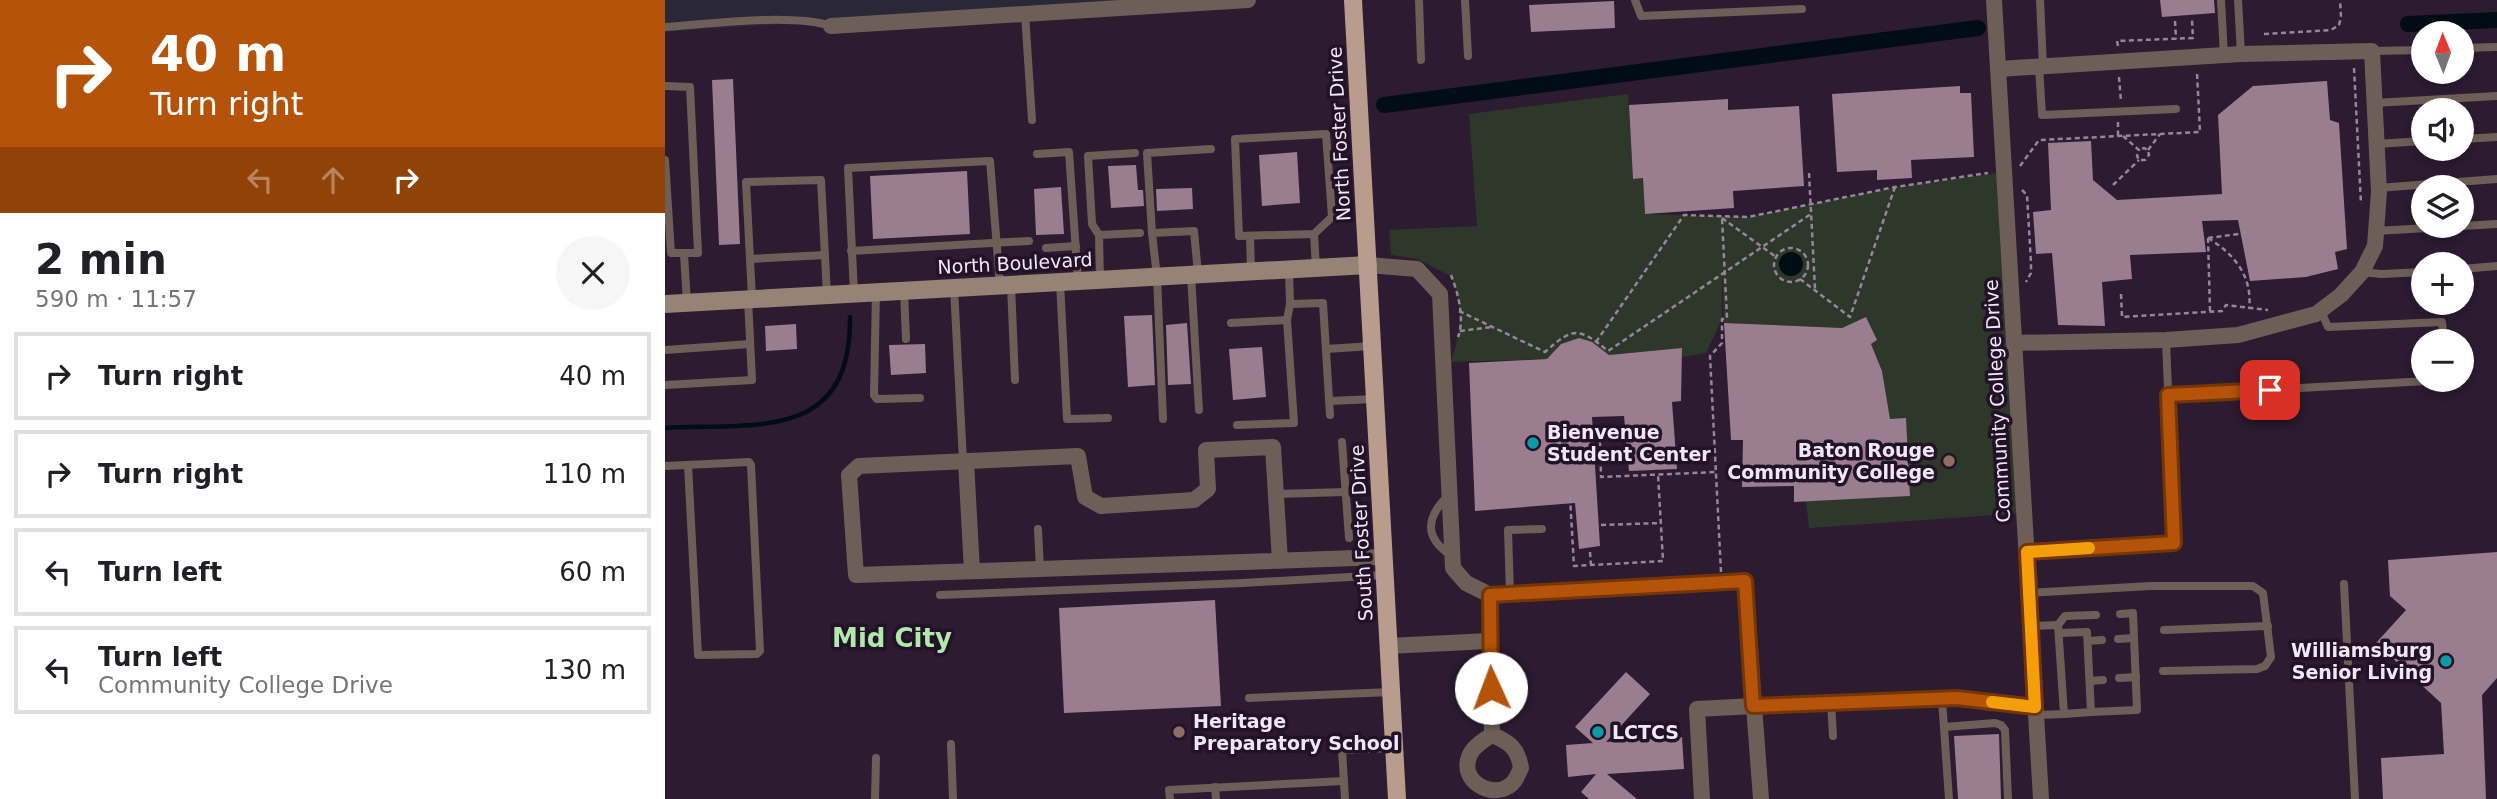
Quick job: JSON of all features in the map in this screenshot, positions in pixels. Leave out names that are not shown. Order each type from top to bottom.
[{"type":"main road","name":"North Foster Drive","points":[[1353,0],[1368,265]]},
{"type":"main road","name":"South Foster Drive","points":[[1368,265],[1397,799]]},
{"type":"street","points":[[831,26],[1025,14],[1131,4],[1248,0]]},
{"type":"street","name":"Community College Drive","points":[[1994,0],[2010,172],[2014,342],[2041,799]]},
{"type":"street","points":[[1999,69],[2241,54],[2372,51],[2378,188],[2375,246],[2362,272],[2341,295],[2316,314],[2281,326],[2238,335],[2166,340],[2014,342]]},
{"type":"street","points":[[1368,265],[1417,269],[1440,294],[1453,568],[1466,583],[1490,595],[1492,735]]},
{"type":"street","name":"North Boulevard","points":[[665,304],[1368,265]]},
{"type":"street","points":[[1280,561],[1273,447],[1206,450],[1208,489],[1194,500],[1101,506],[1085,497],[1078,456],[859,466],[849,475],[856,575],[1280,561],[1384,566]]},
{"type":"street","points":[[964,461],[971,571]]},
{"type":"street","points":[[1745,581],[1761,799]]},
{"type":"street","points":[[1388,646],[1489,641]]},
{"type":"street","points":[[1702,799],[1697,709],[1957,698],[2036,711]]},
{"type":"street","points":[[1492,735],[1506,740],[1519,753],[1521,768],[1511,786],[1495,795],[1478,786],[1468,772],[1469,756],[1478,744],[1492,735]]},
{"type":"lane","points":[[1419,0],[1421,60]]},
{"type":"lane","points":[[1465,0],[1468,56]]},
{"type":"lane","points":[[1635,0],[1641,16],[1802,9]]},
{"type":"lane","points":[[2040,0],[2042,115],[2176,109]]},
{"type":"lane","points":[[2221,0],[2224,55]]},
{"type":"lane","points":[[2238,0],[2241,54]]},
{"type":"lane","points":[[1025,14],[1033,120]]},
{"type":"lane","points":[[665,27],[791,20],[831,26]]},
{"type":"lane","points":[[2475,48],[2497,47]]},
{"type":"lane","points":[[2372,51],[2411,50]]},
{"type":"lane","points":[[665,86],[690,87],[700,251],[671,253],[665,160]]},
{"type":"lane","points":[[2374,103],[2497,96]]},
{"type":"lane","points":[[1326,134],[1332,217],[1314,234],[1239,236],[1235,139],[1326,134]]},
{"type":"lane","points":[[2474,138],[2497,137]]},
{"type":"lane","points":[[2376,144],[2411,142]]},
{"type":"lane","points":[[1163,419],[1157,276],[1147,153],[1211,149]]},
{"type":"lane","points":[[1037,154],[1069,152],[1076,246],[1069,281],[1067,419],[1108,418]]},
{"type":"lane","points":[[1100,280],[1099,235],[1092,224],[1088,156],[1135,153]]},
{"type":"lane","points":[[854,293],[848,169],[990,161],[994,230],[1005,285],[1015,380]]},
{"type":"lane","points":[[665,385],[752,380],[746,182],[821,180],[827,295]]},
{"type":"lane","points":[[2378,188],[2497,180]]},
{"type":"lane","points":[[2376,231],[2497,224]]},
{"type":"lane","points":[[1152,233],[1194,231],[1199,410]]},
{"type":"lane","points":[[1099,235],[1140,233]]},
{"type":"lane","points":[[1314,234],[1316,268]]},
{"type":"lane","points":[[1250,236],[1251,271]]},
{"type":"lane","points":[[851,251],[1029,241]]},
{"type":"lane","points":[[1046,248],[1076,246]]},
{"type":"lane","points":[[684,254],[687,303]]},
{"type":"lane","points":[[750,259],[825,255]]},
{"type":"lane","points":[[2474,268],[2497,266]]},
{"type":"lane","points":[[1237,425],[1294,423],[1287,320],[1290,304],[1289,269]]},
{"type":"lane","points":[[2362,272],[2381,275],[2411,272]]},
{"type":"lane","points":[[954,288],[964,461]]},
{"type":"lane","points":[[904,290],[906,339]]},
{"type":"lane","points":[[876,292],[874,395],[877,399],[920,398]]},
{"type":"lane","points":[[1290,304],[1324,303],[1330,415]]},
{"type":"lane","points":[[2321,311],[2328,327],[2442,321],[2443,329]]},
{"type":"lane","points":[[1231,323],[1287,320]]},
{"type":"lane","points":[[2027,552],[2174,543],[2166,340]]},
{"type":"lane","points":[[665,350],[750,344]]},
{"type":"lane","points":[[1326,349],[1372,346]]},
{"type":"lane","points":[[2168,395],[2411,382]]},
{"type":"lane","points":[[1329,401],[1375,399]]},
{"type":"lane","points":[[1342,442],[1349,538]]},
{"type":"lane","points":[[665,466],[749,462],[751,465],[760,651],[757,654],[698,655],[688,465]]},
{"type":"lane","points":[[1276,494],[1345,492]]},
{"type":"lane","points":[[1038,529],[1040,569]]},
{"type":"lane","points":[[1510,594],[1508,530],[1542,529]]},
{"type":"lane","points":[[940,595],[1243,583],[1384,566]]},
{"type":"lane","points":[[1490,595],[1745,581]]},
{"type":"lane","points":[[2344,584],[2355,799]]},
{"type":"lane","points":[[2029,593],[2150,586],[2253,586],[2263,593],[2271,657],[2265,666],[2257,669],[2163,671]]},
{"type":"lane","points":[[2036,711],[2064,714],[2137,710],[2133,613],[2120,614]]},
{"type":"lane","points":[[2064,714],[2058,629],[2065,617],[2096,615]]},
{"type":"lane","points":[[2031,626],[2087,632],[2091,712]]},
{"type":"lane","points":[[2164,630],[2268,626]]},
{"type":"lane","points":[[2118,639],[2134,638]]},
{"type":"lane","points":[[2088,641],[2102,640]]},
{"type":"lane","points":[[2119,678],[2136,677]]},
{"type":"lane","points":[[2090,681],[2103,680]]},
{"type":"lane","points":[[1249,698],[1391,692]]},
{"type":"lane","points":[[1942,699],[1949,799]]},
{"type":"lane","points":[[1831,702],[1833,736]]},
{"type":"lane","points":[[1944,727],[1994,723],[2001,725],[2005,730],[2008,799]]},
{"type":"lane","points":[[951,744],[953,799]]},
{"type":"lane","points":[[1345,799],[1342,750],[1394,748]]},
{"type":"lane","points":[[875,799],[876,758]]},
{"type":"lane","points":[[1170,799],[1169,790],[1344,781]]},
{"type":"lane","points":[[1215,787],[1216,799]]},
{"type":"path","points":[[2264,34],[2331,30],[2339,25],[2340,0]]},
{"type":"path","points":[[2175,21],[2176,38]]},
{"type":"path","points":[[2349,63],[2355,69],[2361,205]]},
{"type":"path","points":[[1596,342],[1684,215],[1748,217],[1895,187],[1977,174],[2010,172],[2039,140],[2200,132],[2197,72]]},
{"type":"path","points":[[2113,186],[2139,160],[2145,160],[2149,155],[2148,150],[2160,134]]},
{"type":"path","points":[[2123,136],[2139,150]]},
{"type":"path","points":[[2139,150],[2148,150]]},
{"type":"path","points":[[2139,150],[2139,160]]},
{"type":"path","points":[[2010,172],[2016,184],[2027,195],[2031,273],[2024,286]]},
{"type":"path","points":[[1809,173],[1815,290]]},
{"type":"path","points":[[1800,279],[1850,317],[1895,187]]},
{"type":"path","points":[[1459,311],[1545,352],[1561,338],[1575,332],[1588,334],[1608,351],[1811,214]]},
{"type":"path","points":[[1722,218],[1776,257]]},
{"type":"path","points":[[1721,572],[1710,356],[1722,343],[1722,319],[1727,318],[1722,218]]},
{"type":"path","points":[[2208,238],[2246,233]]},
{"type":"path","points":[[2208,238],[2227,249],[2241,267],[2250,299],[2249,309]]},
{"type":"path","points":[[2208,238],[2210,312]]},
{"type":"path","points":[[1808,266],[1805,255],[1795,248],[1784,249],[1776,257],[1774,268],[1779,278],[1789,282],[1800,279],[1808,266],[1814,263]]},
{"type":"path","points":[[2121,294],[2122,317],[2222,311],[2227,305],[2276,311]]},
{"type":"path","points":[[1461,331],[1492,327]]},
{"type":"path","points":[[1600,441],[1601,477],[1716,472]]},
{"type":"path","points":[[1570,497],[1574,566],[1663,561],[1658,474]]},
{"type":"path","points":[[1601,525],[1661,523]]},
{"type":"path","points":[[1590,552],[1591,565]]},
{"type":"shaded area","points":[[665,0],[1124,0],[1124,1],[665,32]]},
{"type":"shaded area","points":[[1791,252],[1800,255],[1803,264],[1800,273],[1791,276],[1782,273],[1779,264],[1782,255]]},
{"type":"green space","points":[[1628,94],[1633,179],[1643,178],[1645,214],[1748,217],[1895,187],[2004,172],[2024,513],[1809,528],[1806,501],[1910,496],[1906,419],[1890,419],[1882,371],[1871,344],[1877,340],[1866,317],[1842,328],[1724,323],[1722,266],[1722,319],[1706,353],[1682,357],[1682,348],[1609,355],[1594,344],[1579,339],[1561,345],[1551,359],[1451,362],[1460,319],[1458,299],[1451,276],[1417,259],[1391,255],[1389,230],[1477,226],[1469,114]]},
{"type":"building","points":[[2160,0],[2214,0],[2215,13],[2162,17]]},
{"type":"building","points":[[1614,1],[1615,28],[1531,32],[1529,5]]},
{"type":"building","points":[[733,79],[740,244],[719,245],[712,80]]},
{"type":"building","points":[[2327,81],[2330,120],[2339,123],[2347,249],[2335,252],[2338,269],[2306,277],[2250,281],[2238,220],[2202,221],[2206,252],[2130,255],[2132,279],[2102,282],[2105,326],[2058,325],[2052,253],[2036,254],[2033,212],[2051,210],[2048,143],[2091,141],[2093,180],[2117,200],[2222,194],[2218,115],[2253,86]]},
{"type":"building","points":[[1960,86],[1960,93],[1971,93],[1974,157],[1911,160],[1912,178],[1877,180],[1877,170],[1837,172],[1832,94]]},
{"type":"building","points":[[1728,99],[1728,110],[1799,106],[1804,186],[1733,191],[1734,208],[1645,214],[1643,178],[1633,179],[1629,105]]},
{"type":"building","points":[[1297,152],[1300,203],[1262,206],[1259,155]]},
{"type":"building","points":[[1136,165],[1138,190],[1143,190],[1144,206],[1111,208],[1108,166]]},
{"type":"building","points":[[967,171],[970,234],[873,239],[870,176]]},
{"type":"building","points":[[1061,187],[1064,234],[1036,235],[1034,189]]},
{"type":"building","points":[[1192,188],[1193,209],[1157,211],[1156,189]]},
{"type":"building","points":[[1152,315],[1155,385],[1128,387],[1124,316]]},
{"type":"building","points":[[1866,317],[1877,340],[1871,344],[1882,371],[1890,419],[1906,418],[1910,496],[1794,502],[1794,486],[1742,487],[1743,440],[1731,440],[1724,323],[1842,328]]},
{"type":"building","points":[[1187,323],[1191,384],[1168,385],[1166,325]]},
{"type":"building","points":[[796,324],[797,349],[766,351],[765,326]]},
{"type":"building","name":"Bienvenue Student Center","points":[[1579,338],[1592,342],[1609,355],[1682,348],[1681,401],[1672,402],[1677,469],[1629,471],[1624,416],[1592,417],[1600,546],[1579,549],[1575,503],[1475,511],[1469,363],[1547,359],[1561,344]]},
{"type":"building","points":[[925,344],[926,373],[891,375],[889,345]]},
{"type":"building","points":[[1262,347],[1266,397],[1233,400],[1229,349]]},
{"type":"building","name":"Williamsburg Senior Living","points":[[2497,552],[2497,678],[2482,695],[2486,799],[2383,799],[2381,758],[2444,754],[2441,703],[2376,643],[2406,610],[2390,596],[2388,560]]},
{"type":"building","points":[[1215,600],[1221,706],[1064,713],[1059,608]]},
{"type":"building","name":"LCTCS","points":[[1626,672],[1650,694],[1606,742],[1682,737],[1684,769],[1607,774],[1637,799],[1589,799],[1581,792],[1596,774],[1568,777],[1566,745],[1593,743],[1575,727]]},
{"type":"building","points":[[1999,734],[2001,799],[1958,799],[1954,736]]},
{"type":"waterway","points":[[2408,24],[2497,20]]},
{"type":"waterway","points":[[1384,105],[1978,28]]},
{"type":"waterway","points":[[665,428],[764,424],[792,418],[816,406],[834,386],[846,357],[850,317]]},
{"type":"slow traffic","points":[[1992,702],[2035,707],[2027,552],[2089,548]]},
{"type":"place","name":"Bienvenue Student Center","points":[[1533,443]]},
{"type":"place","name":"Baton Rouge Community College","points":[[1949,461]]},
{"type":"place","name":"Williamsburg Senior Living","points":[[2446,661]]},
{"type":"place","name":"Heritage Preparatory School","points":[[1179,732]]},
{"type":"place","name":"LCTCS","points":[[1598,732]]},
{"type":"district","name":"Mid City","points":[[892,638]]},
{"type":"route","points":[[1491,688],[1490,595],[1745,581],[1753,706],[1957,698],[2035,707],[2027,552],[2174,543],[2168,395],[2270,390]]}]
